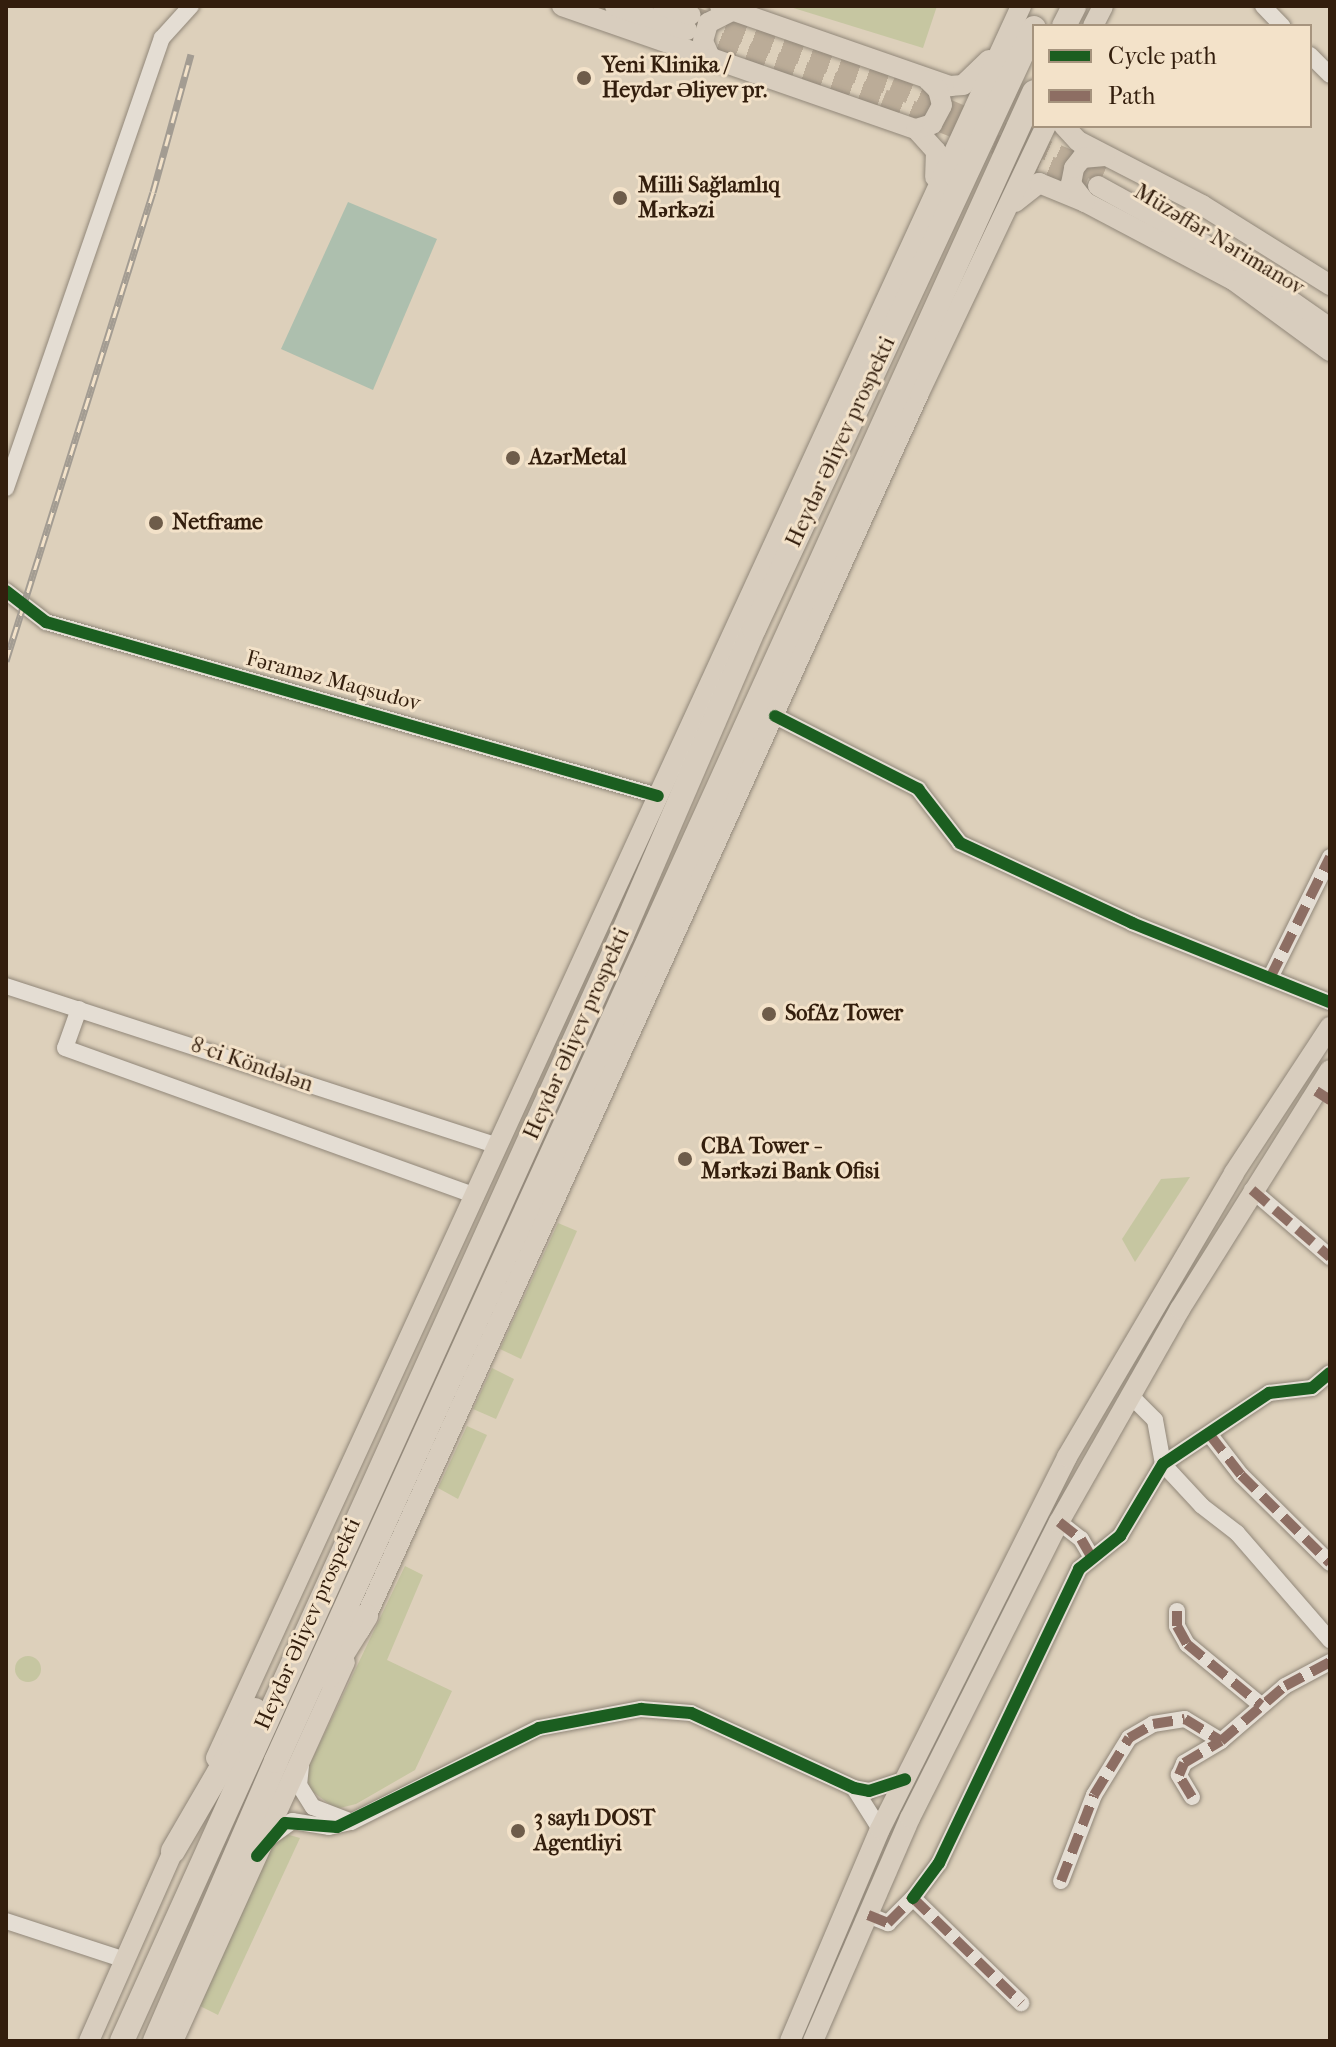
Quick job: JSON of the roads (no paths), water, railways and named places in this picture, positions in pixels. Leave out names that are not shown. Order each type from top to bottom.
[{"type":"highway","points":[[1065,24],[1074,6]]},
{"type":"highway","name":"Heydər Əliyev prospekti","points":[[122,2041],[315,1608],[622,935],[754,629],[1032,31]]},
{"type":"highway","name":"Heydər Əliyev prospekti","points":[[155,2041],[276,1761],[1032,96]]},
{"type":"highway","points":[[173,1851],[315,1608]]},
{"type":"highway","points":[[276,1761],[366,1616]]},
{"type":"main road","points":[[562,6],[916,129],[936,151],[932,195]]},
{"type":"main road","points":[[615,6],[689,23],[663,6]]},
{"type":"main road","points":[[89,2041],[173,1851],[1021,6]]},
{"type":"main road","points":[[1094,24],[1106,6]]},
{"type":"main road","points":[[710,57],[703,41],[708,23],[727,8],[928,80],[963,85],[1004,42]]},
{"type":"main road","points":[[916,129],[932,124],[942,105],[938,90],[928,80]]},
{"type":"main road","points":[[173,2041],[1045,128]]},
{"type":"main road","points":[[1066,128],[1078,141],[1099,179],[1330,351]]},
{"type":"main road","points":[[1003,218],[1035,184],[1099,179],[1295,258],[1330,285]]},
{"type":"main road","points":[[1099,179],[1231,259],[1330,328]]},
{"type":"main road","name":"Müzəffər Nərimanov","points":[[1099,179],[1237,247],[1330,311]]},
{"type":"main road","points":[[790,2041],[880,1829],[947,1689],[1151,1308],[1330,1027]]},
{"type":"main road","points":[[813,2041],[966,1698],[1059,1522],[1130,1395],[1252,1190],[1323,1095],[1330,1070]]},
{"type":"main road","points":[[947,1689],[966,1698]]},
{"type":"street","points":[[6,488],[162,38],[191,6]]},
{"type":"street","points":[[1263,6],[1280,24]]},
{"type":"street","points":[[1312,57],[1330,75]]},
{"type":"street","name":"Fəraməz Maqsudov","points":[[6,591],[46,622],[658,796]]},
{"type":"street","points":[[775,716],[918,789],[960,843],[1132,923],[1330,1002]]},
{"type":"street","points":[[1270,978],[1330,857]]},
{"type":"street","name":"8-ci Köndələn","points":[[6,986],[498,1146]]},
{"type":"street","points":[[79,1009],[65,1048],[476,1196]]},
{"type":"street","points":[[1252,1190],[1330,1257]]},
{"type":"street","points":[[868,1915],[888,1923],[913,1898],[939,1863],[1079,1569],[1091,1556],[1120,1536],[1163,1464],[1269,1393],[1312,1388],[1330,1373]]},
{"type":"street","points":[[1130,1395],[1155,1420],[1163,1464],[1202,1506],[1237,1533],[1330,1640]]},
{"type":"street","points":[[1210,1435],[1241,1475],[1330,1563]]},
{"type":"street","points":[[1059,1522],[1081,1539],[1091,1556]]},
{"type":"street","points":[[1177,1611],[1177,1626],[1187,1644],[1261,1705]]},
{"type":"street","points":[[1192,1797],[1179,1775],[1180,1767],[1221,1741],[1261,1705],[1330,1662]]},
{"type":"street","points":[[257,1856],[285,1823],[329,1827],[351,1822],[539,1728],[659,1708],[718,1724],[854,1788],[869,1791],[905,1779]]},
{"type":"street","points":[[1061,1881],[1094,1795],[1129,1738],[1153,1724],[1185,1719],[1221,1741]]},
{"type":"street","points":[[304,1752],[299,1778],[307,1799],[321,1812],[351,1822]]},
{"type":"street","points":[[854,1788],[880,1829]]},
{"type":"street","points":[[913,1898],[1021,2003]]},
{"type":"street","points":[[6,1921],[125,1960]]},
{"type":"tunnel","points":[[697,18],[891,86],[1104,174]]},
{"type":"tunnel","points":[[691,32],[883,99],[1087,181]]},
{"type":"railway","points":[[6,661],[153,192],[191,54]]},
{"type":"place","name":"Yeni Klinika / Heydər Əliyev pr.","points":[[584,78]]},
{"type":"place","name":"Milli Sağlamlıq Mərkəzi","points":[[620,198]]},
{"type":"place","name":"AzərMetal","points":[[513,458]]},
{"type":"place","name":"Netframe","points":[[156,523]]},
{"type":"place","name":"SofAz Tower","points":[[769,1014]]},
{"type":"place","name":"CBA Tower - Mərkəzi Bank Ofisi","points":[[685,1159]]},
{"type":"place","name":"3 saylı DOST Agentliyi","points":[[518,1831]]}]
